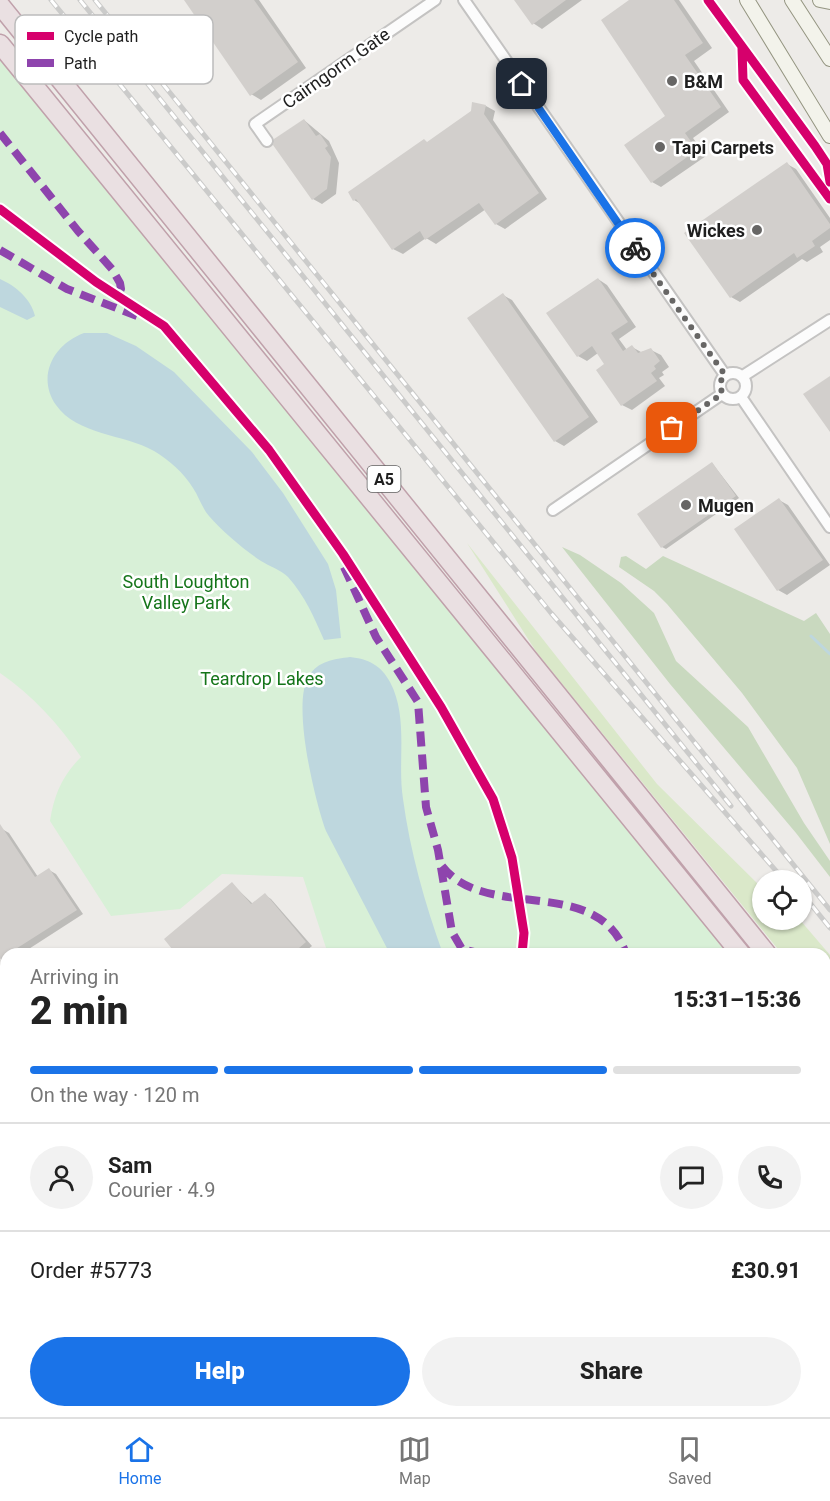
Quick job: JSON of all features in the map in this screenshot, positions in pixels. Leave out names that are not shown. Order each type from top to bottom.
[{"type":"highway","name":"A5","points":[[0,4],[15,23]]},
{"type":"highway","name":"A5","points":[[0,44],[15,62]]},
{"type":"highway","name":"A5","points":[[33,84],[736,948]]},
{"type":"highway","name":"A5","points":[[65,84],[762,948]]},
{"type":"street","name":"Cairngorm Gate","points":[[267,141],[255,124],[435,0]]},
{"type":"street","points":[[464,0],[725,375]]},
{"type":"street","points":[[747,0],[830,136]]},
{"type":"street","points":[[792,0],[829,54]]},
{"type":"street","points":[[820,0],[830,2]]},
{"type":"street","points":[[743,376],[830,320]]},
{"type":"street","points":[[738,373],[743,376],[747,388],[741,397],[729,399],[722,394],[720,382],[725,375],[738,373]]},
{"type":"street","points":[[553,510],[722,394]]},
{"type":"street","points":[[741,397],[830,527]]},
{"type":"green space","name":"Teardrop Lakes","points":[[0,43],[15,61],[15,84],[33,84],[736,948],[326,948],[303,877],[222,874],[180,909],[111,916],[50,821],[60,786],[81,757],[44,711],[0,673]]},
{"type":"green space","points":[[467,543],[657,784],[752,878],[752,917],[537,653]]},
{"type":"green space","points":[[562,547],[580,555],[621,583],[654,613],[676,661],[748,727],[804,823],[830,861],[830,877],[796,833],[670,684]]},
{"type":"green space","points":[[626,556],[646,569],[663,556],[804,621],[816,613],[830,634],[830,844],[797,768],[742,693],[667,604],[654,591],[619,567],[621,557]]},
{"type":"green space","points":[[762,930],[809,930],[824,948],[777,948]]},
{"type":"water","points":[[0,279],[12,285],[22,294],[30,304],[35,316],[27,320],[0,307]]},
{"type":"water","name":"Teardrop Lakes","points":[[84,333],[107,333],[136,346],[174,372],[252,452],[283,493],[328,564],[336,590],[341,638],[324,640],[304,599],[288,577],[254,556],[220,528],[207,513],[189,482],[171,463],[142,445],[102,433],[76,422],[56,405],[50,394],[48,383],[51,362],[64,345]]},
{"type":"water","name":"Teardrop Lakes","points":[[350,657],[368,661],[386,676],[396,696],[401,725],[401,785],[406,819],[419,877],[441,948],[387,948],[326,831],[311,776],[303,707],[304,689],[309,676],[317,667],[332,660]]},
{"type":"building","points":[[184,0],[254,0],[298,62],[250,96],[213,42],[213,15],[194,15]]},
{"type":"building","points":[[514,0],[566,0],[532,25]]},
{"type":"building","name":"B&M","points":[[629,0],[674,0],[703,43],[685,55],[721,107],[685,133],[697,150],[651,183],[624,145],[665,116],[601,20]]},
{"type":"building","points":[[472,102],[486,105],[484,114],[539,193],[495,225],[479,203],[425,240],[420,231],[392,250],[356,199],[353,201],[348,192],[424,139],[427,142],[471,111]]},
{"type":"building","points":[[304,119],[316,136],[320,134],[328,146],[325,148],[331,157],[327,189],[312,200],[273,145],[274,139]]},
{"type":"building","name":"Wickes","points":[[787,162],[830,224],[830,228],[812,241],[815,246],[797,258],[794,253],[730,298],[684,233]]},
{"type":"building","points":[[598,278],[628,322],[611,333],[623,351],[632,345],[638,353],[651,348],[660,361],[651,373],[657,381],[621,406],[596,370],[604,364],[592,346],[577,357],[546,313]]},
{"type":"building","points":[[503,293],[589,417],[554,442],[467,318]]},
{"type":"building","points":[[830,376],[830,432],[803,394]]},
{"type":"building","name":"Mugen","points":[[712,462],[736,496],[661,548],[637,514]]},
{"type":"building","points":[[779,498],[823,560],[777,591],[734,529]]},
{"type":"building","points":[[0,824],[35,877],[49,868],[77,910],[17,948],[0,948]]},
{"type":"building","points":[[232,882],[251,904],[265,893],[306,942],[299,948],[171,948],[164,939]]},
{"type":"waterway","points":[[811,636],[830,654]]},
{"type":"railway","points":[[51,0],[63,15]]},
{"type":"railway","points":[[80,0],[92,15]]},
{"type":"railway","points":[[95,0],[107,15]]},
{"type":"railway","points":[[120,84],[551,613],[775,870]]},
{"type":"railway","points":[[148,84],[731,806]]},
{"type":"railway","points":[[163,84],[830,910]]},
{"type":"railway","points":[[812,906],[830,928]]},
{"type":"marked path","points":[[0,133],[78,231],[112,269],[121,289],[115,298]]},
{"type":"marked path","points":[[0,250],[67,289],[137,316]]},
{"type":"marked path","points":[[344,567],[376,637],[418,702],[426,807],[438,850],[452,932],[461,948]]},
{"type":"marked path","points":[[442,866],[461,883],[485,892],[567,906],[592,914],[612,929],[623,948]]},
{"type":"cycle path","points":[[708,0],[815,146],[827,164],[830,182]]},
{"type":"cycle path","points":[[742,48],[743,80],[830,199]]},
{"type":"cycle path","points":[[0,209],[96,282],[164,326],[269,450],[343,554],[441,707],[493,799],[512,858],[524,933],[523,948]]},
{"type":"way so far","points":[[635,248],[725,375],[720,382],[722,394],[672,428]]},
{"type":"place","name":"B&M","points":[[672,81]]},
{"type":"place","name":"Tapi Carpets","points":[[660,147]]},
{"type":"place","name":"Wickes","points":[[757,230]]},
{"type":"place","name":"Mugen","points":[[686,505]]},
{"type":"route","points":[[522,84],[635,248]]},
{"type":"park label","name":"South Loughton Valley Park","points":[[186,591]]}]
